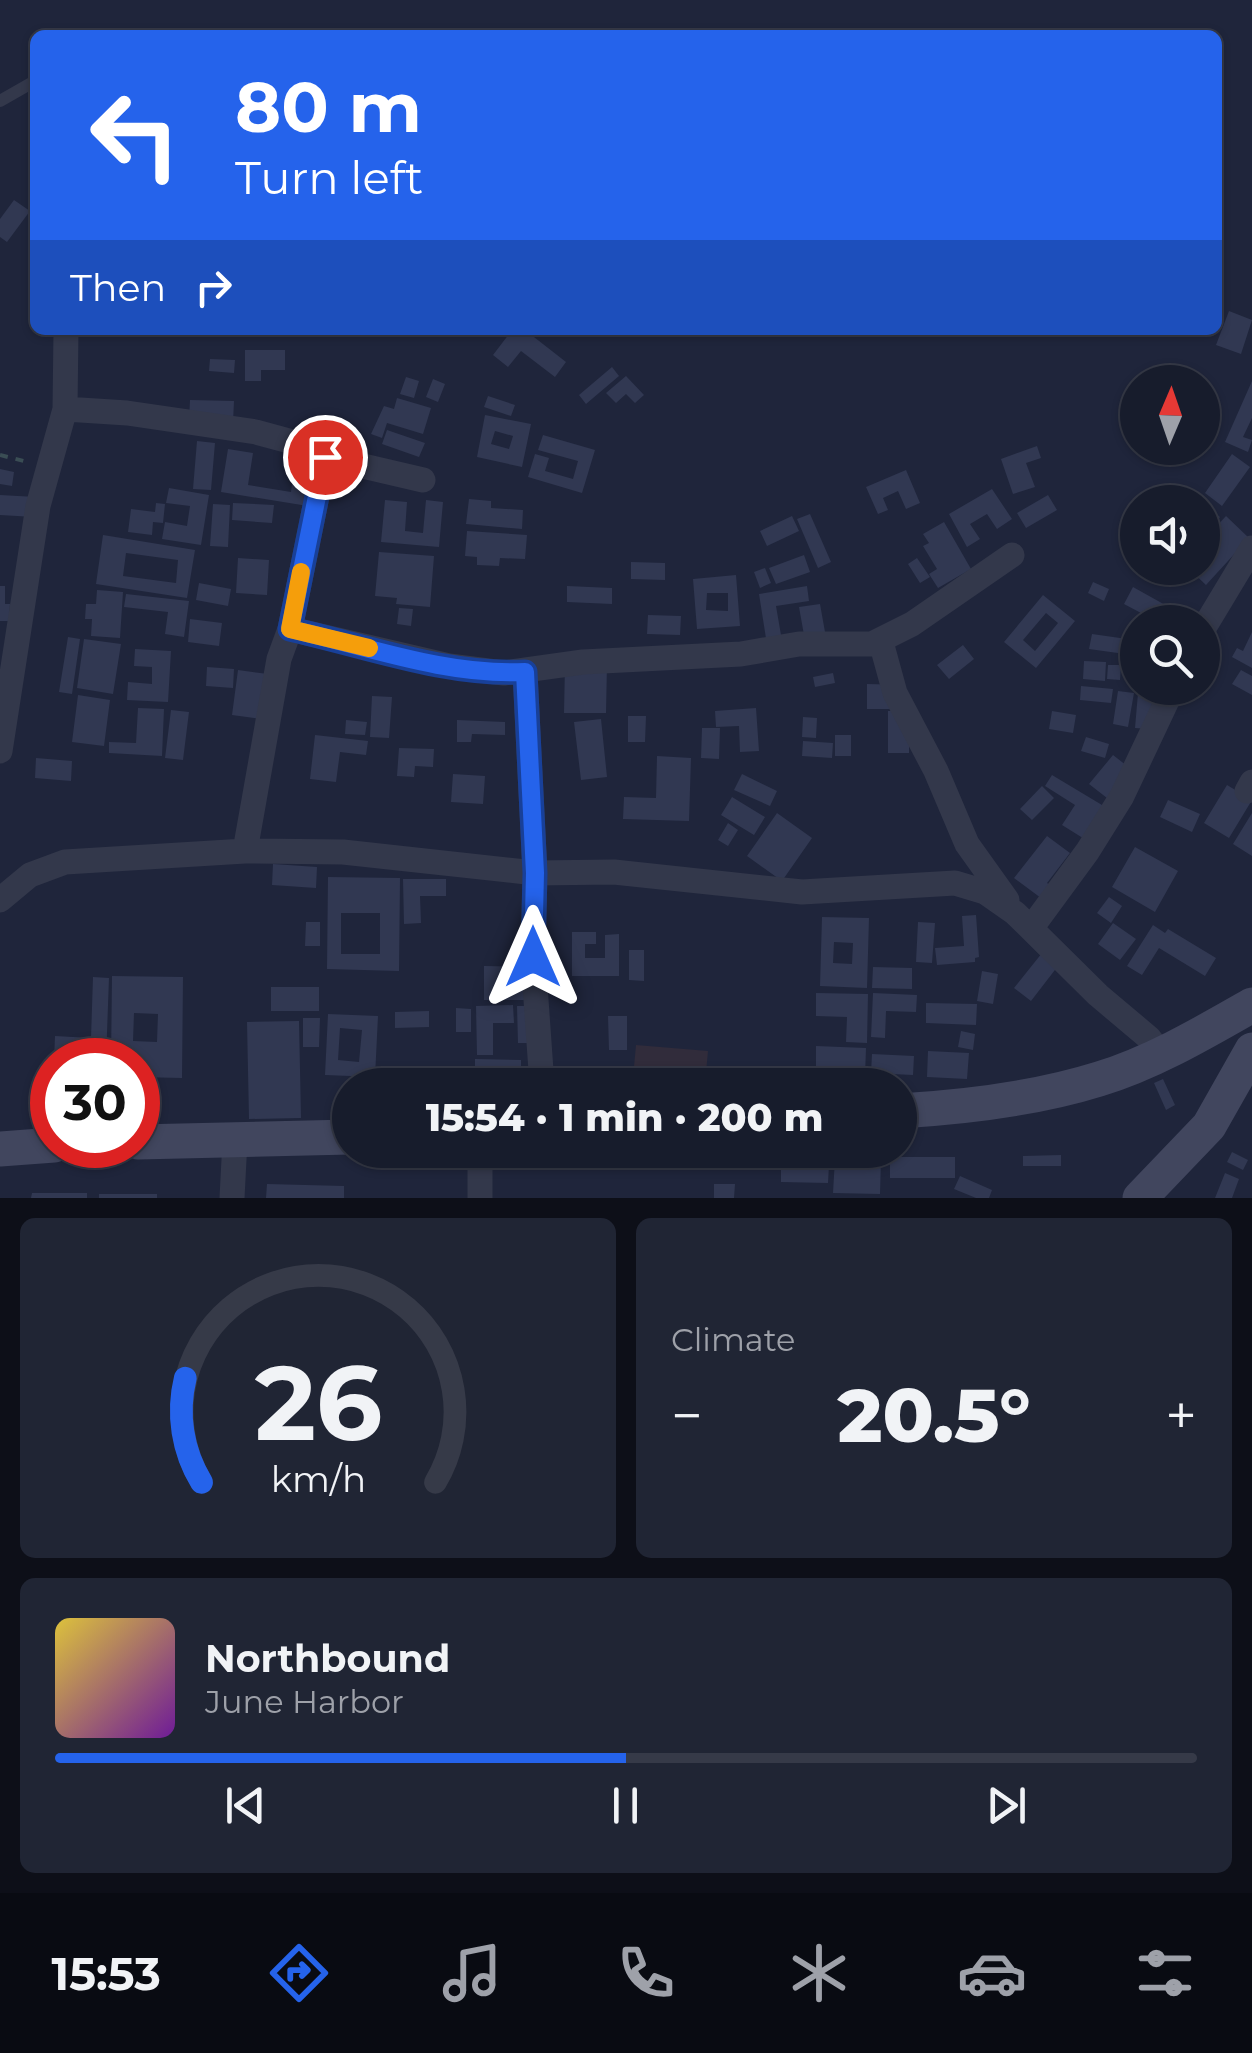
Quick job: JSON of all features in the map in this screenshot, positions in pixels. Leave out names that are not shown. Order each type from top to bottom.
[{"type":"street","points":[[0,750],[38,506],[65,409],[66,335]]},
{"type":"street","points":[[65,409],[234,428],[279,438],[325,457],[423,480]]},
{"type":"street","points":[[245,851],[280,659],[290,629],[325,457]]},
{"type":"street","points":[[1217,605],[1252,548]]},
{"type":"street","points":[[290,629],[449,666],[504,673],[582,662],[712,656],[799,644],[881,642],[1012,555]]},
{"type":"street","points":[[881,642],[895,693],[936,771],[967,844],[1023,920],[1098,995],[1149,1038],[1161,1054]]},
{"type":"street","points":[[525,672],[535,873],[533,957],[541,1068]]},
{"type":"street","points":[[1023,920],[1088,852],[1122,796],[1166,705]]},
{"type":"street","points":[[0,900],[30,875],[52,866],[90,859],[245,851],[343,852],[535,873],[625,873],[802,892],[955,884],[984,892],[1023,920]]},
{"type":"street","points":[[0,866],[30,875]]},
{"type":"street","points":[[917,1109],[1049,1093],[1102,1078],[1161,1054],[1252,1006]]},
{"type":"street","points":[[1140,1198],[1209,1126],[1252,1050]]},
{"type":"street","points":[[160,1142],[332,1138]]},
{"type":"street","points":[[232,1198],[236,1140]]},
{"type":"street","points":[[0,1150],[30,1147]]},
{"type":"street","points":[[480,1168],[480,1198]]},
{"type":"lane","points":[[0,101],[30,84]]},
{"type":"shaded area","points":[[636,1045],[708,1051],[706,1068],[634,1068]]},
{"type":"building","points":[[14,200],[30,211],[7,242],[0,237],[0,219]]},
{"type":"building","points":[[1229,311],[1252,320],[1241,354],[1216,345]]},
{"type":"building","points":[[508,335],[531,335],[566,362],[555,377],[521,351],[508,367],[493,355]]},
{"type":"building","points":[[245,350],[285,350],[285,370],[261,370],[261,381],[245,381]]},
{"type":"building","points":[[210,359],[235,360],[234,373],[209,371]]},
{"type":"building","points":[[612,367],[619,376],[586,404],[579,395]]},
{"type":"building","points":[[626,376],[644,395],[635,403],[626,394],[616,403],[606,393]]},
{"type":"building","points":[[406,377],[419,381],[414,398],[400,394]]},
{"type":"building","points":[[433,379],[445,384],[438,402],[426,397]]},
{"type":"building","points":[[1252,381],[1252,418],[1243,437],[1252,440],[1248,452],[1225,442]]},
{"type":"building","points":[[488,396],[515,405],[511,416],[484,407]]},
{"type":"building","points":[[397,398],[431,408],[423,434],[387,423],[382,438],[371,434],[384,406],[394,409]]},
{"type":"building","points":[[190,400],[234,401],[233,423],[189,421]]},
{"type":"building","points":[[485,415],[531,424],[522,467],[477,457]],"holes":[[[495,431],[513,436],[509,449],[491,444]]]},
{"type":"building","points":[[387,430],[425,443],[419,457],[382,444]]},
{"type":"building","points":[[543,435],[595,450],[582,493],[528,477],[535,454],[549,458],[545,471],[573,479],[578,461],[538,450]]},
{"type":"building","points":[[197,441],[215,443],[211,490],[193,489]]},
{"type":"building","points":[[1037,446],[1041,458],[1026,463],[1035,487],[1013,494],[1001,459]]},
{"type":"building","points":[[228,449],[253,453],[248,485],[291,492],[293,475],[325,480],[320,508],[221,492]]},
{"type":"building","points":[[1232,454],[1250,467],[1222,506],[1220,485],[1211,485]]},
{"type":"building","points":[[0,469],[14,472],[12,486],[0,484]]},
{"type":"building","points":[[906,470],[920,503],[906,509],[898,491],[883,498],[888,510],[878,514],[866,487]]},
{"type":"building","points":[[169,488],[209,495],[201,545],[162,539],[165,522],[187,526],[190,506],[166,503]]},
{"type":"building","points":[[992,489],[1012,519],[997,529],[987,514],[970,524],[980,539],[967,547],[949,514]]},
{"type":"building","points":[[0,495],[36,497],[34,517],[0,515]]},
{"type":"building","points":[[1048,495],[1057,510],[1026,528],[1017,513]]},
{"type":"building","points":[[469,499],[491,501],[491,508],[523,510],[522,529],[466,524]]},
{"type":"building","points":[[385,500],[407,502],[405,531],[423,533],[426,500],[443,502],[439,547],[381,542]]},
{"type":"building","points":[[156,503],[165,504],[163,523],[153,522],[152,535],[128,532],[131,509],[155,512]]},
{"type":"building","points":[[233,503],[274,505],[272,523],[232,520]]},
{"type":"building","points":[[213,504],[230,505],[228,547],[210,546]]},
{"type":"building","points":[[810,514],[831,562],[818,568],[797,519]]},
{"type":"building","points":[[792,516],[799,531],[767,546],[760,531]]},
{"type":"building","points":[[1226,516],[1249,538],[1220,570],[1220,522]]},
{"type":"building","points":[[944,522],[971,569],[938,588],[929,574],[937,569],[923,546],[929,543],[923,534]]},
{"type":"building","points":[[467,531],[527,535],[525,559],[500,558],[499,566],[477,565],[477,557],[465,556]]},
{"type":"building","points":[[103,535],[195,550],[187,598],[96,584]],"holes":[[[126,553],[178,560],[176,583],[123,576]]]},
{"type":"building","points":[[379,552],[434,556],[430,607],[396,604],[397,598],[375,596]]},
{"type":"building","points":[[804,555],[810,572],[776,584],[769,568]]},
{"type":"building","points":[[238,558],[269,560],[267,595],[236,593]]},
{"type":"building","points":[[917,558],[930,577],[920,583],[908,564]]},
{"type":"building","points":[[631,562],[665,563],[665,580],[631,579]]},
{"type":"building","points":[[765,568],[771,583],[760,588],[754,572]]},
{"type":"building","points":[[736,575],[740,626],[697,629],[693,579]],"holes":[[[707,593],[728,593],[728,611],[706,610]]]},
{"type":"building","points":[[1093,582],[1109,589],[1104,601],[1088,593]]},
{"type":"building","points":[[199,583],[231,589],[228,606],[196,600]]},
{"type":"building","points":[[0,586],[5,586],[5,604],[10,604],[9,621],[0,621]]},
{"type":"building","points":[[567,586],[612,588],[612,604],[567,602]]},
{"type":"building","points":[[807,586],[809,601],[776,606],[781,635],[768,651],[759,594]]},
{"type":"building","points":[[1133,587],[1165,605],[1126,605]]},
{"type":"building","points":[[97,590],[123,592],[120,638],[91,636],[92,619],[85,619],[86,604],[96,604]]},
{"type":"building","points":[[126,594],[189,601],[184,637],[165,634],[168,612],[124,607]]},
{"type":"building","points":[[1043,595],[1075,621],[1036,668],[1004,642]],"holes":[[[1046,613],[1058,623],[1035,651],[1023,640]]]},
{"type":"building","points":[[820,604],[825,632],[804,635],[799,607]]},
{"type":"building","points":[[399,608],[413,609],[411,626],[397,624]]},
{"type":"building","points":[[648,615],[681,616],[680,635],[647,634]]},
{"type":"building","points":[[190,619],[222,623],[219,646],[188,642]]},
{"type":"building","points":[[1252,632],[1252,668],[1232,657],[1237,648],[1243,651]]},
{"type":"building","points":[[1092,634],[1120,638],[1120,653],[1089,649]]},
{"type":"building","points":[[68,637],[80,639],[72,694],[59,692]]},
{"type":"building","points":[[84,639],[121,644],[113,694],[77,688]]},
{"type":"building","points":[[963,645],[974,659],[949,679],[937,665]]},
{"type":"building","points":[[135,649],[171,651],[168,702],[127,700],[128,682],[152,684],[152,667],[134,666]]},
{"type":"building","points":[[1084,661],[1106,662],[1105,681],[1083,679]]},
{"type":"building","points":[[565,664],[607,664],[606,713],[564,713]]},
{"type":"building","points":[[1108,665],[1120,665],[1120,680],[1107,679]]},
{"type":"building","points":[[207,667],[234,669],[233,688],[206,686]]},
{"type":"building","points":[[238,670],[268,674],[262,719],[232,715]]},
{"type":"building","points":[[1241,670],[1252,676],[1252,695],[1232,684]]},
{"type":"building","points":[[833,673],[835,683],[815,687],[813,677]]},
{"type":"building","points":[[867,684],[905,685],[905,709],[867,709]]},
{"type":"building","points":[[1081,686],[1113,689],[1111,703],[1080,700]]},
{"type":"building","points":[[1120,691],[1120,705],[1132,705],[1128,727],[1113,724]]},
{"type":"building","points":[[78,695],[110,700],[104,746],[72,742]]},
{"type":"building","points":[[372,696],[392,697],[389,738],[370,737]]},
{"type":"building","points":[[1137,705],[1152,705],[1149,729],[1135,728]]},
{"type":"building","points":[[138,708],[164,709],[162,756],[109,753],[109,742],[136,743]]},
{"type":"building","points":[[756,708],[759,751],[740,752],[739,726],[716,727],[715,711]]},
{"type":"building","points":[[171,710],[189,712],[183,760],[165,758]]},
{"type":"building","points":[[888,711],[909,711],[909,753],[888,753]]},
{"type":"building","points":[[1052,711],[1076,715],[1073,733],[1049,729]]},
{"type":"building","points":[[628,716],[646,716],[645,742],[628,742]]},
{"type":"building","points":[[803,717],[817,718],[816,738],[802,737]]},
{"type":"building","points":[[601,719],[607,777],[581,780],[574,722]]},
{"type":"building","points":[[346,720],[367,722],[365,735],[345,734]]},
{"type":"building","points":[[457,720],[505,722],[505,735],[472,734],[471,742],[457,742]]},
{"type":"building","points":[[702,728],[720,728],[719,759],[701,758]]},
{"type":"building","points":[[315,735],[368,741],[366,755],[340,752],[336,782],[310,779]]},
{"type":"building","points":[[835,735],[851,735],[851,756],[835,756]]},
{"type":"building","points":[[1086,737],[1109,744],[1105,758],[1081,751]]},
{"type":"building","points":[[803,741],[833,743],[832,758],[802,756]]},
{"type":"building","points":[[399,748],[434,749],[433,767],[415,766],[414,777],[397,776]]},
{"type":"building","points":[[1113,755],[1131,769],[1107,798],[1089,784]]},
{"type":"building","points":[[657,756],[691,758],[689,821],[623,819],[624,797],[656,798]]},
{"type":"building","points":[[36,758],[72,761],[71,781],[35,778]]},
{"type":"building","points":[[453,774],[485,776],[483,804],[451,802]]},
{"type":"building","points":[[742,774],[777,791],[770,806],[734,790]]},
{"type":"building","points":[[1052,775],[1107,808],[1086,840],[1062,825],[1075,805],[1045,786]]},
{"type":"building","points":[[1227,785],[1252,800],[1229,838],[1204,823]]},
{"type":"building","points":[[1042,786],[1054,798],[1032,820],[1020,809]]},
{"type":"building","points":[[732,797],[765,817],[754,835],[721,815]]},
{"type":"building","points":[[1168,800],[1200,814],[1192,832],[1160,817]]},
{"type":"building","points":[[777,813],[812,838],[782,881],[747,856]]},
{"type":"building","points":[[1252,813],[1252,856],[1233,844]]},
{"type":"building","points":[[728,823],[738,830],[728,846],[718,840]]},
{"type":"building","points":[[1047,836],[1070,853],[1047,883],[1054,888],[1045,901],[1014,878]]},
{"type":"building","points":[[1135,847],[1178,871],[1155,912],[1112,887]]},
{"type":"building","points":[[273,864],[317,867],[316,888],[272,885]]},
{"type":"building","points":[[328,877],[400,878],[399,971],[327,969]],"holes":[[[341,913],[380,913],[380,954],[341,954]]]},
{"type":"building","points":[[403,879],[446,879],[446,896],[420,896],[421,923],[404,924]]},
{"type":"building","points":[[1109,897],[1122,906],[1111,923],[1097,913]]},
{"type":"building","points":[[976,915],[979,957],[975,962],[937,965],[935,948],[964,946],[962,916]]},
{"type":"building","points":[[822,917],[869,918],[867,988],[820,986]],"holes":[[[834,942],[853,943],[852,964],[833,963]]]},
{"type":"building","points":[[306,922],[320,922],[320,946],[305,946]]},
{"type":"building","points":[[918,922],[935,923],[932,963],[916,962]]},
{"type":"building","points":[[1113,923],[1136,939],[1120,960],[1098,944]]},
{"type":"building","points":[[1153,925],[1165,933],[1168,929],[1216,958],[1205,976],[1159,948],[1142,975],[1127,966]]},
{"type":"building","points":[[572,932],[596,932],[596,944],[585,944],[585,958],[605,958],[605,935],[619,934],[619,976],[572,976]]},
{"type":"building","points":[[629,950],[644,950],[644,981],[629,980]]},
{"type":"building","points":[[1042,953],[1058,966],[1031,1001],[1014,988]]},
{"type":"building","points":[[484,966],[528,967],[528,1000],[484,1000]]},
{"type":"building","points":[[873,967],[912,968],[912,989],[872,988]]},
{"type":"building","points":[[982,971],[998,974],[993,1004],[977,1001]]},
{"type":"building","points":[[112,976],[183,977],[182,1078],[160,1078],[158,1014],[134,1013],[133,1038],[111,1038]]},
{"type":"building","points":[[93,977],[109,978],[107,1038],[91,1038]]},
{"type":"building","points":[[271,987],[319,987],[319,1011],[271,1011]]},
{"type":"building","points":[[816,993],[868,994],[867,1043],[846,1042],[847,1017],[816,1016]]},
{"type":"building","points":[[873,993],[917,995],[916,1012],[886,1011],[885,1038],[871,1037]]},
{"type":"building","points":[[926,1003],[977,1004],[976,1025],[926,1023]]},
{"type":"building","points":[[513,1005],[514,1023],[493,1023],[493,1055],[477,1055],[476,1006]]},
{"type":"building","points":[[517,1006],[535,1006],[535,1043],[518,1043]]},
{"type":"building","points":[[456,1008],[471,1009],[471,1032],[456,1032]]},
{"type":"building","points":[[429,1011],[429,1027],[395,1028],[395,1012]]},
{"type":"building","points":[[328,1014],[378,1016],[375,1068],[332,1068],[332,1075],[325,1075]],"holes":[[[340,1028],[362,1030],[359,1062],[338,1060]]]},
{"type":"building","points":[[608,1016],[627,1016],[627,1050],[609,1050]]},
{"type":"building","points":[[303,1018],[320,1018],[319,1047],[303,1047]]},
{"type":"building","points":[[299,1021],[301,1118],[249,1119],[247,1022]]},
{"type":"building","points":[[961,1031],[975,1034],[973,1050],[958,1047]]},
{"type":"building","points":[[816,1046],[866,1048],[865,1068],[816,1068]]},
{"type":"building","points":[[928,1051],[969,1053],[967,1079],[927,1077]]},
{"type":"building","points":[[872,1054],[914,1056],[913,1068],[871,1068]]},
{"type":"building","points":[[475,1059],[521,1060],[521,1068],[475,1068]]},
{"type":"building","points":[[1163,1079],[1175,1105],[1166,1110],[1154,1083]]},
{"type":"building","points":[[1232,1152],[1248,1160],[1243,1170],[1227,1162]]},
{"type":"building","points":[[1061,1155],[1061,1166],[1023,1166],[1023,1156]]},
{"type":"building","points":[[917,1157],[955,1157],[955,1178],[890,1178],[890,1168],[917,1168]]},
{"type":"building","points":[[781,1168],[829,1168],[828,1183],[781,1182]]},
{"type":"building","points":[[834,1168],[881,1168],[880,1194],[833,1193]]},
{"type":"building","points":[[1225,1173],[1239,1179],[1232,1198],[1215,1198]]},
{"type":"building","points":[[960,1176],[992,1190],[989,1198],[976,1198],[954,1189]]},
{"type":"building","points":[[267,1184],[344,1186],[344,1198],[266,1198]]},
{"type":"building","points":[[714,1184],[735,1184],[734,1198],[714,1198]]},
{"type":"building","points":[[32,1193],[87,1193],[87,1198],[31,1198]]},
{"type":"building","points":[[99,1194],[157,1194],[157,1198],[99,1198]]},
{"type":"slow traffic","points":[[301,572],[290,629],[369,648]]},
{"type":"route","points":[[325,457],[290,629],[449,666],[525,672],[535,873],[533,957]]}]
